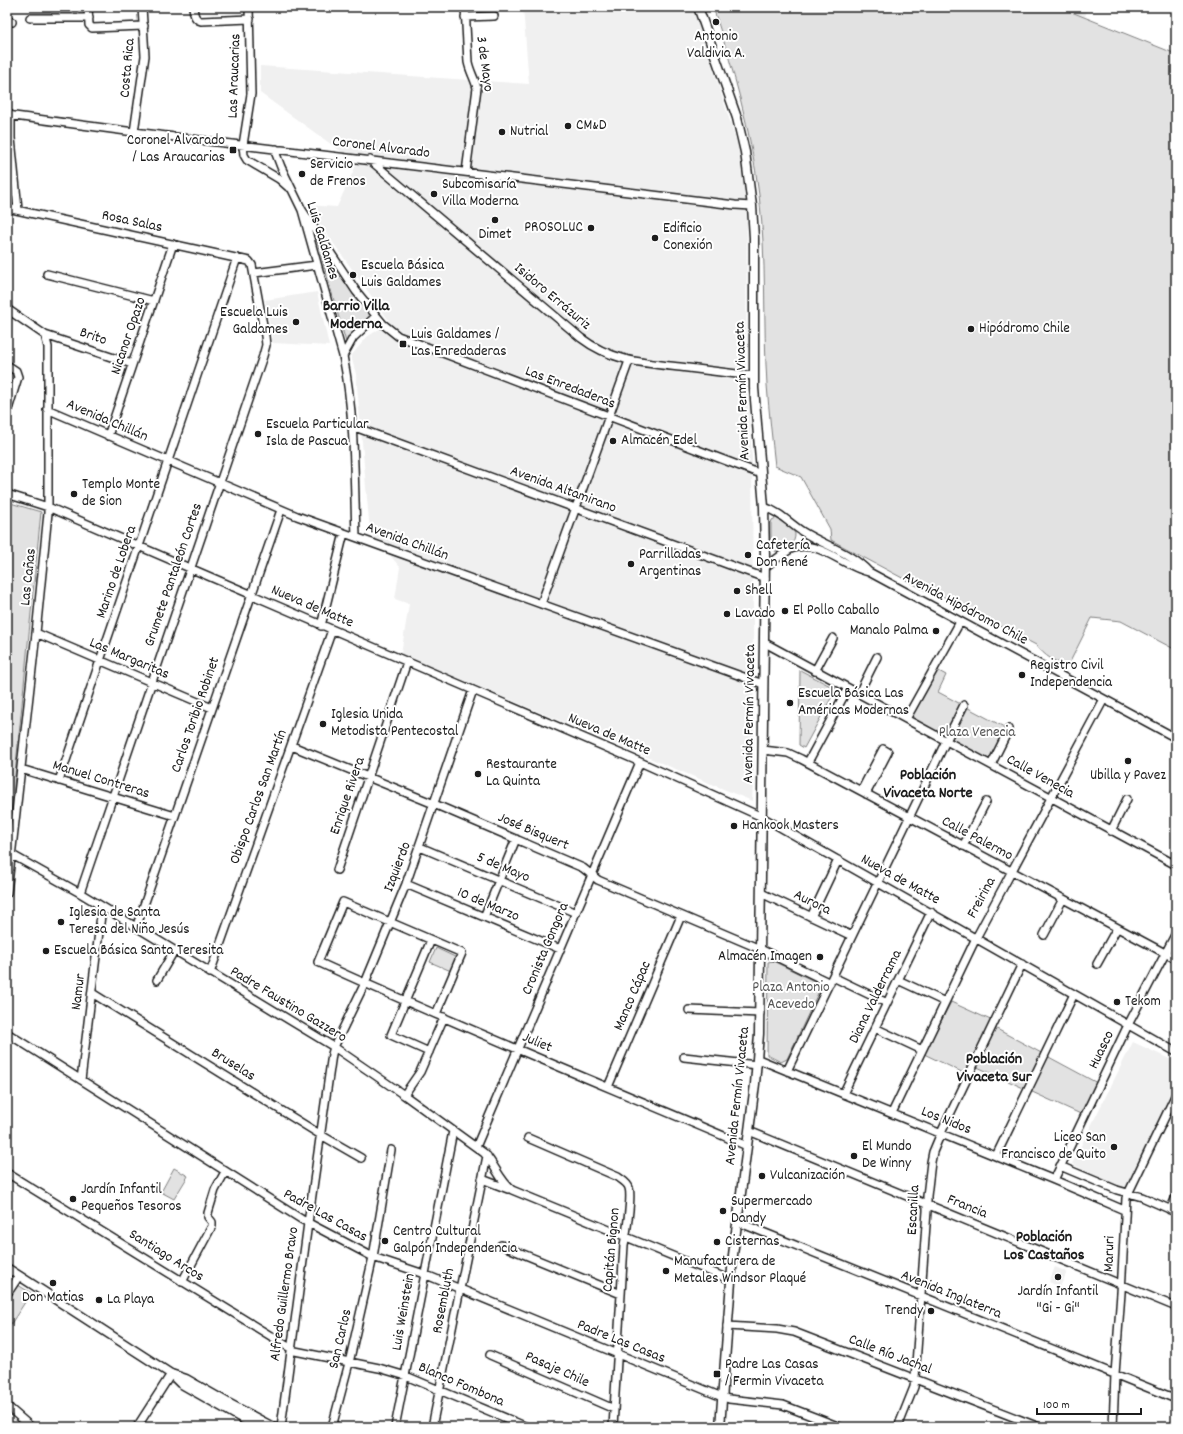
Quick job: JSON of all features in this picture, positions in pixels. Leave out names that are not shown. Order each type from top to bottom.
[{"type":"main road","name":"Avenida Fermín Vivaceta","points":[[698,7],[737,118],[746,158],[752,206],[754,238],[753,376],[764,508],[765,567],[760,1013],[757,1062],[731,1280],[720,1427]]},
{"type":"main road","points":[[7,1268],[171,1374],[180,1383],[257,1427]]},
{"type":"main road","points":[[171,1374],[186,1379],[273,1427]]},
{"type":"street","points":[[88,7],[89,25],[92,28],[144,26]]},
{"type":"street","name":"Costa Rica","points":[[134,132],[144,59],[144,26],[142,7]]},
{"type":"street","points":[[193,7],[194,16],[201,21],[250,19]]},
{"type":"street","name":"Las Araucarias","points":[[243,145],[251,94],[249,7]]},
{"type":"street","name":"3 de Mayo","points":[[464,7],[468,62],[470,71],[476,80],[477,88],[466,172]]},
{"type":"street","points":[[465,17],[494,16]]},
{"type":"street","points":[[30,18],[89,18]]},
{"type":"street","points":[[9,115],[18,210]]},
{"type":"street","name":"Coronel Alvarado","points":[[9,115],[134,132],[752,206]]},
{"type":"street","name":"Luis Galdames","points":[[243,145],[244,155],[248,160],[279,179],[291,189]]},
{"type":"street","name":"Luis Galdames","points":[[276,149],[277,158],[302,210],[343,356],[348,379],[352,426],[356,537]]},
{"type":"street","name":"Isidoro Errázuriz","points":[[370,160],[580,338],[600,350],[629,361],[753,376]]},
{"type":"street","points":[[392,178],[390,170],[396,163]]},
{"type":"street","name":"Rosa Salas","points":[[7,208],[251,262]]},
{"type":"street","name":"Las Enredaderas","points":[[302,210],[356,291],[388,329],[401,338],[761,474]]},
{"type":"street","name":"Nicanor Opazo","points":[[108,436],[173,244]]},
{"type":"street","name":"Marino de Lobera","points":[[59,781],[237,258]]},
{"type":"street","name":"Grumete Pantaleón Cortes","points":[[80,893],[265,351],[265,336],[251,262]]},
{"type":"street","points":[[254,273],[317,265]]},
{"type":"street","points":[[47,274],[154,301]]},
{"type":"street","name":"Brito","points":[[7,309],[45,335],[132,364]]},
{"type":"street","points":[[343,356],[353,338],[376,316]]},
{"type":"street","name":"Las Cañas","points":[[7,893],[9,853],[21,769],[48,507],[48,347],[45,335]]},
{"type":"street","points":[[541,604],[629,361]]},
{"type":"street","points":[[7,365],[14,369],[17,374],[17,379],[7,413]]},
{"type":"street","name":"Avenida Chillán","points":[[48,409],[281,510],[763,684]]},
{"type":"street","name":"Avenida Altamirano","points":[[352,426],[765,578]]},
{"type":"street","name":"Nueva de Matte","points":[[7,494],[48,507],[251,596],[640,762],[762,817],[1176,1052]]},
{"type":"street","name":"Avenida Hipódromo Chile","points":[[764,508],[777,512],[804,532],[858,562],[869,572],[1176,738]]},
{"type":"street","name":"Carlos Toribio Robinet","points":[[136,928],[281,510]]},
{"type":"street","points":[[321,626],[344,533]]},
{"type":"street","name":"Avenida Hipódromo Chile","points":[[765,567],[792,549],[801,546],[810,546],[819,548],[854,568],[869,572]]},
{"type":"street","points":[[906,720],[960,622]]},
{"type":"street","name":"Obispo Carlos San Martín","points":[[210,973],[332,630]]},
{"type":"street","name":"Las Margaritas","points":[[36,633],[212,708]]},
{"type":"street","points":[[815,671],[834,638]]},
{"type":"street","name":"Calle Venecia","points":[[765,643],[1176,865]]},
{"type":"street","points":[[859,693],[877,657]]},
{"type":"street","name":"Enrique Rivera","points":[[337,870],[407,662]]},
{"type":"street","points":[[808,762],[848,688]]},
{"type":"street","name":"Izquierdo","points":[[334,1047],[365,983],[406,884],[473,690]]},
{"type":"street","name":"Freirina","points":[[892,1113],[976,938],[1104,699]]},
{"type":"street","points":[[787,1071],[964,705]]},
{"type":"street","points":[[991,765],[1009,729]]},
{"type":"street","name":"José Bisquert","points":[[292,746],[516,839],[583,868],[598,880],[887,1003]]},
{"type":"street","name":"Calle Palermo","points":[[763,750],[788,753],[808,762],[1176,959]]},
{"type":"street","name":"Cronista Gongora","points":[[476,1147],[640,762]]},
{"type":"street","name":"Manuel Contreras","points":[[21,769],[175,816]]},
{"type":"street","points":[[864,792],[875,770]]},
{"type":"street","points":[[1111,831],[1127,799]]},
{"type":"street","points":[[963,846],[986,802]]},
{"type":"street","points":[[484,917],[516,839]]},
{"type":"street","name":"5 de Mayo","points":[[420,847],[576,913]]},
{"type":"street","name":"Padre Faustino Gazzero","points":[[9,853],[80,893],[102,908],[334,1047],[476,1147],[487,1156],[503,1181],[512,1190]]},
{"type":"street","points":[[811,916],[838,860]]},
{"type":"street","name":"10 de Marzo","points":[[406,884],[560,949]]},
{"type":"street","name":"Aurora","points":[[761,893],[852,936]]},
{"type":"street","points":[[1044,935],[1064,899]]},
{"type":"street","name":"Juliet","points":[[390,923],[343,902],[318,962],[436,1014],[747,1146]]},
{"type":"street","name":"Namur","points":[[81,1080],[102,908]]},
{"type":"street","name":"Diana Valderrama","points":[[843,1094],[931,912]]},
{"type":"street","name":"Manco Cápac","points":[[608,1087],[681,916]]},
{"type":"street","points":[[390,923],[462,953],[436,1014]]},
{"type":"street","points":[[1097,964],[1117,928]]},
{"type":"street","name":"Huasco","points":[[1054,1180],[1128,1025],[1176,933]]},
{"type":"street","points":[[429,1052],[391,1035],[431,940]]},
{"type":"street","points":[[156,980],[174,951]]},
{"type":"street","name":"Escanilla","points":[[898,1427],[914,1387],[916,1378],[930,1162],[941,1133],[1022,964]]},
{"type":"street","points":[[898,980],[945,1002]]},
{"type":"street","name":"Bruselas","points":[[92,994],[361,1158]]},
{"type":"street","points":[[996,1156],[1074,994]]},
{"type":"street","points":[[689,1010],[760,1013]]},
{"type":"street","points":[[404,1095],[420,1072],[444,1017]]},
{"type":"street","points":[[875,1028],[922,1050]]},
{"type":"street","name":"Padre Las Casas","points":[[7,1033],[308,1223],[373,1257],[424,1274],[722,1397],[783,1405],[840,1427]]},
{"type":"street","name":"Alfredo Guillermo Bravo","points":[[281,1427],[331,1058],[334,1047]]},
{"type":"street","name":"Los Nidos","points":[[684,1057],[757,1062],[787,1071],[941,1133],[1124,1210]]},
{"type":"street","name":"Maruri","points":[[1113,1427],[1124,1210],[1128,1193],[1176,1094]]},
{"type":"street","name":"Luis Weinstein","points":[[395,1427],[453,1131]]},
{"type":"street","name":"Francia","points":[[749,1131],[1176,1307]]},
{"type":"street","name":"Capitán Bignon","points":[[528,1138],[618,1177],[625,1182],[630,1189],[621,1294],[613,1427]]},
{"type":"street","name":"San Carlos","points":[[332,1427],[349,1363],[373,1257],[391,1150]]},
{"type":"street","name":"Rosembluth","points":[[432,1427],[487,1156]]},
{"type":"street","points":[[1060,1166],[1173,1211],[1176,1197]]},
{"type":"street","name":"Santiago Arcos","points":[[7,1172],[291,1349]]},
{"type":"street","points":[[182,1282],[212,1226],[208,1213],[215,1190],[225,1172]]},
{"type":"street","name":"Padre Faustino Gazzero","points":[[482,1179],[731,1280]]},
{"type":"street","name":"Avenida Inglaterra","points":[[738,1222],[1176,1399]]},
{"type":"street","points":[[501,1245],[621,1294]]},
{"type":"street","points":[[7,1294],[19,1276]]},
{"type":"street","name":"Calle Río Jachal","points":[[727,1326],[788,1330],[916,1378],[1039,1427]]},
{"type":"street","name":"Blanco Fombona","points":[[291,1349],[349,1363],[379,1368],[406,1376],[440,1389],[526,1427]]},
{"type":"street","name":"Pasaje Chile","points":[[490,1355],[614,1409]]},
{"type":"street","points":[[137,1427],[171,1374]]},
{"type":"street","points":[[7,1406],[31,1427]]},
{"type":"shaded area","points":[[523,7],[693,7],[740,152],[747,209],[746,373],[752,458],[754,767],[752,801],[401,654],[409,604],[395,599],[400,567],[370,532],[356,374],[351,356],[367,337],[390,322],[306,205],[337,207],[357,163],[260,93],[260,66],[529,84]]},
{"type":"shaded area","points":[[1059,7],[1088,7],[1085,17]]},
{"type":"shaded area","name":"Escuela Luis Galdames","points":[[317,292],[329,346],[273,343],[265,300]]},
{"type":"shaded area","points":[[1133,1042],[1176,1062],[1176,1087],[1127,1191],[1072,1164]]},
{"type":"shaded area","name":"Jardín Infantil \"Gi - Gi\"","points":[[1055,1267],[1067,1272],[1060,1287],[1049,1282]]},
{"type":"green space","name":"Hipódromo Chile","points":[[713,7],[1059,7],[1176,54],[1176,121],[1171,123],[1176,143],[1176,650],[1121,621],[1092,618],[1068,666],[1058,662],[1043,653],[1036,645],[940,595],[936,596],[831,540],[830,529],[801,477],[775,466],[767,385],[763,242],[756,171],[746,123],[728,53]]},
{"type":"green space","points":[[315,235],[382,322],[365,330],[348,349]]},
{"type":"green space","points":[[7,502],[41,512],[8,846],[7,846]]},
{"type":"green space","points":[[779,518],[795,533],[792,543],[778,553],[771,548],[771,523],[772,520]]},
{"type":"green space","points":[[800,670],[836,689],[804,748],[799,745]]},
{"type":"green space","name":"Plaza Venecia","points":[[937,670],[946,675],[938,692],[1006,728],[991,759],[989,760],[912,719],[911,717]]},
{"type":"green space","points":[[436,948],[457,958],[451,971],[430,962]]},
{"type":"green space","name":"Plaza Antonio Acevedo","points":[[773,961],[820,984],[820,989],[787,1059],[781,1062],[767,1055],[768,962]]},
{"type":"green space","points":[[951,1002],[995,1022],[993,1027],[1099,1084],[1085,1116],[975,1066],[970,1076],[924,1054]]},
{"type":"green space","points":[[174,1168],[188,1176],[174,1199],[161,1192]]},
{"type":"green space","points":[[18,1285],[31,1293],[7,1330],[7,1302]]},
{"type":"place","name":"Antonio Valdivia A.","points":[[716,22]]},
{"type":"place","name":"CM&D","points":[[568,126]]},
{"type":"place","name":"Nutrial","points":[[502,132]]},
{"type":"place","name":"Coronel Alvarado / Las Araucarias","points":[[233,150]]},
{"type":"place","name":"Servicio de Frenos","points":[[302,174]]},
{"type":"place","name":"Subcomisaría Villa Moderna","points":[[434,194]]},
{"type":"place","name":"Dimet","points":[[495,220]]},
{"type":"place","name":"PROSOLUC","points":[[591,228]]},
{"type":"place","name":"Edificio Conexión","points":[[655,238]]},
{"type":"place","name":"Escuela Básica Luis Galdames","points":[[353,275]]},
{"type":"place","name":"Escuela Luis Galdames","points":[[296,322]]},
{"type":"place","name":"Hipódromo Chile","points":[[971,329]]},
{"type":"place","name":"Luis Galdames / Las Enredaderas","points":[[403,344]]},
{"type":"place","name":"Escuela Particular Isla de Pascua","points":[[258,434]]},
{"type":"place","name":"Almacén Edel","points":[[613,441]]},
{"type":"place","name":"Templo Monte de Sion","points":[[74,494]]},
{"type":"place","name":"Cafetería Don René","points":[[748,555]]},
{"type":"place","name":"Parrilladas Argentinas","points":[[631,564]]},
{"type":"place","name":"Shell","points":[[737,591]]},
{"type":"place","name":"El Pollo Caballo","points":[[785,611]]},
{"type":"place","name":"Lavado","points":[[727,614]]},
{"type":"place","name":"Manalo Palma","points":[[936,631]]},
{"type":"place","name":"Registro Civil Independencia","points":[[1022,675]]},
{"type":"place","name":"Escuela Básica Las Américas Modernas","points":[[790,703]]},
{"type":"place","name":"Iglesia Unida Metodista Pentecostal","points":[[323,724]]},
{"type":"place","name":"Ubilla y Pavez","points":[[1128,761]]},
{"type":"place","name":"Restaurante La Quinta","points":[[478,774]]},
{"type":"place","name":"Hankook Masters","points":[[734,826]]},
{"type":"place","name":"Iglesia de Santa Teresa del Niño Jesús","points":[[61,922]]},
{"type":"place","name":"Escuela Básica Santa Teresita","points":[[46,951]]},
{"type":"place","name":"Almacén Imagen","points":[[820,957]]},
{"type":"place","name":"Tekom","points":[[1117,1002]]},
{"type":"place","name":"Liceo San Francisco de Quito","points":[[1114,1147]]},
{"type":"place","name":"El Mundo De Winny","points":[[854,1156]]},
{"type":"place","name":"Vulcanización","points":[[762,1176]]},
{"type":"place","name":"Jardín Infantil Pequeños Tesoros","points":[[73,1199]]},
{"type":"place","name":"Supermercado Dandy","points":[[723,1211]]},
{"type":"place","name":"Centro Cultural Galpón Independencia","points":[[385,1241]]},
{"type":"place","name":"Cisternas","points":[[717,1242]]},
{"type":"place","name":"Manufacturera de Metales Windsor Plaqué","points":[[666,1271]]},
{"type":"place","name":"Jardín Infantil \"Gi - Gi\"","points":[[1058,1277]]},
{"type":"place","name":"Don Matias","points":[[53,1283]]},
{"type":"place","name":"La Playa","points":[[99,1300]]},
{"type":"place","name":"Trendy","points":[[931,1311]]},
{"type":"place","name":"Padre Las Casas / Fermin Vivaceta","points":[[717,1374]]},
{"type":"district","name":"Barrio Villa Moderna","points":[[356,315]]},
{"type":"district","name":"Población Vivaceta Norte","points":[[928,784]]},
{"type":"district","name":"Población Vivaceta Sur","points":[[994,1068]]},
{"type":"district","name":"Población Los Castaños","points":[[1044,1246]]}]
